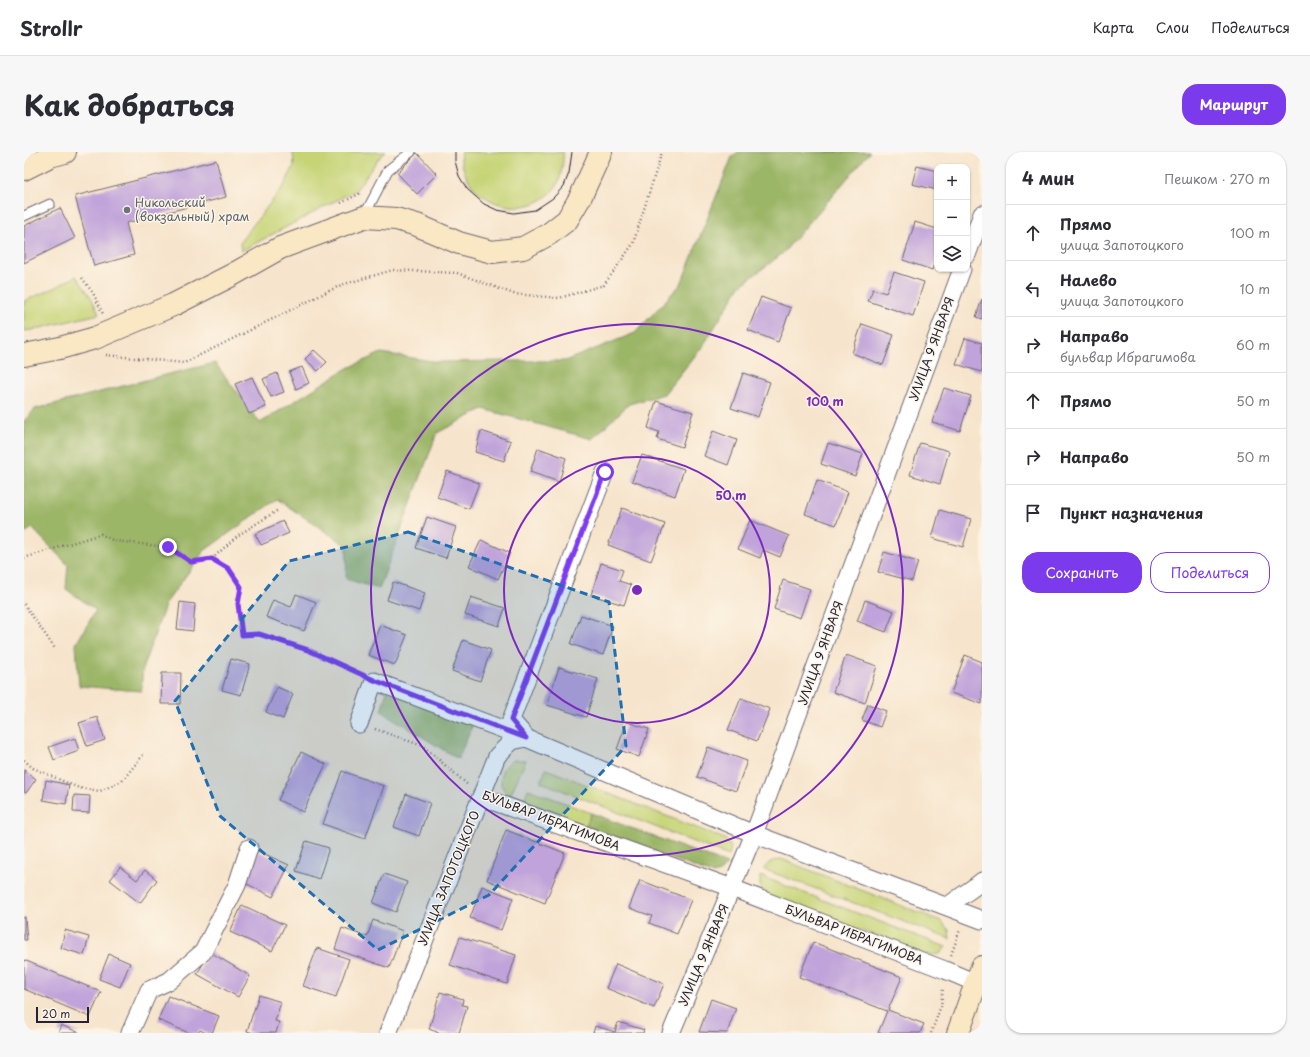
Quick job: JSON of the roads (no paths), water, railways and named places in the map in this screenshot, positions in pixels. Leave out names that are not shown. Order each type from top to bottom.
[{"type":"street","points":[[24,169],[50,156],[65,152]]},
{"type":"street","points":[[24,355],[60,348],[95,338],[179,302],[232,276],[280,248],[364,217],[396,219],[410,223],[458,243],[492,252],[523,248],[549,234],[567,220],[580,198],[601,152]]},
{"type":"street","points":[[970,246],[982,214]]},
{"type":"street","name":"УЛИЦА 9 ЯНВАРЯ","points":[[671,1033],[754,834],[961,272]]},
{"type":"street","points":[[526,738],[511,720],[605,472]]},
{"type":"street","points":[[359,724],[374,680],[526,738],[754,834],[982,920]]},
{"type":"street","name":"УЛИЦА ЗАПОТОЦКОГО","points":[[388,1033],[497,756],[512,741],[526,738]]},
{"type":"street","name":"БУЛЬВАР ИБРАГИМОВА","points":[[481,797],[732,888],[945,970],[980,979]]},
{"type":"street","points":[[130,1033],[149,990],[169,981],[203,952],[236,886],[249,848]]},
{"type":"street","points":[[948,906],[982,881]]},
{"type":"street","points":[[958,1033],[980,979]]},
{"type":"lane","points":[[364,217],[388,170],[411,152]]},
{"type":"lane","points":[[24,216],[50,204]]},
{"type":"tram line","points":[[455,152],[455,161],[459,176],[467,189],[484,204],[497,210],[514,213],[535,210],[553,198],[564,186],[569,173],[572,152]]},
{"type":"place","name":"Никольский (вокзальный) храм","points":[[127,210]]}]
